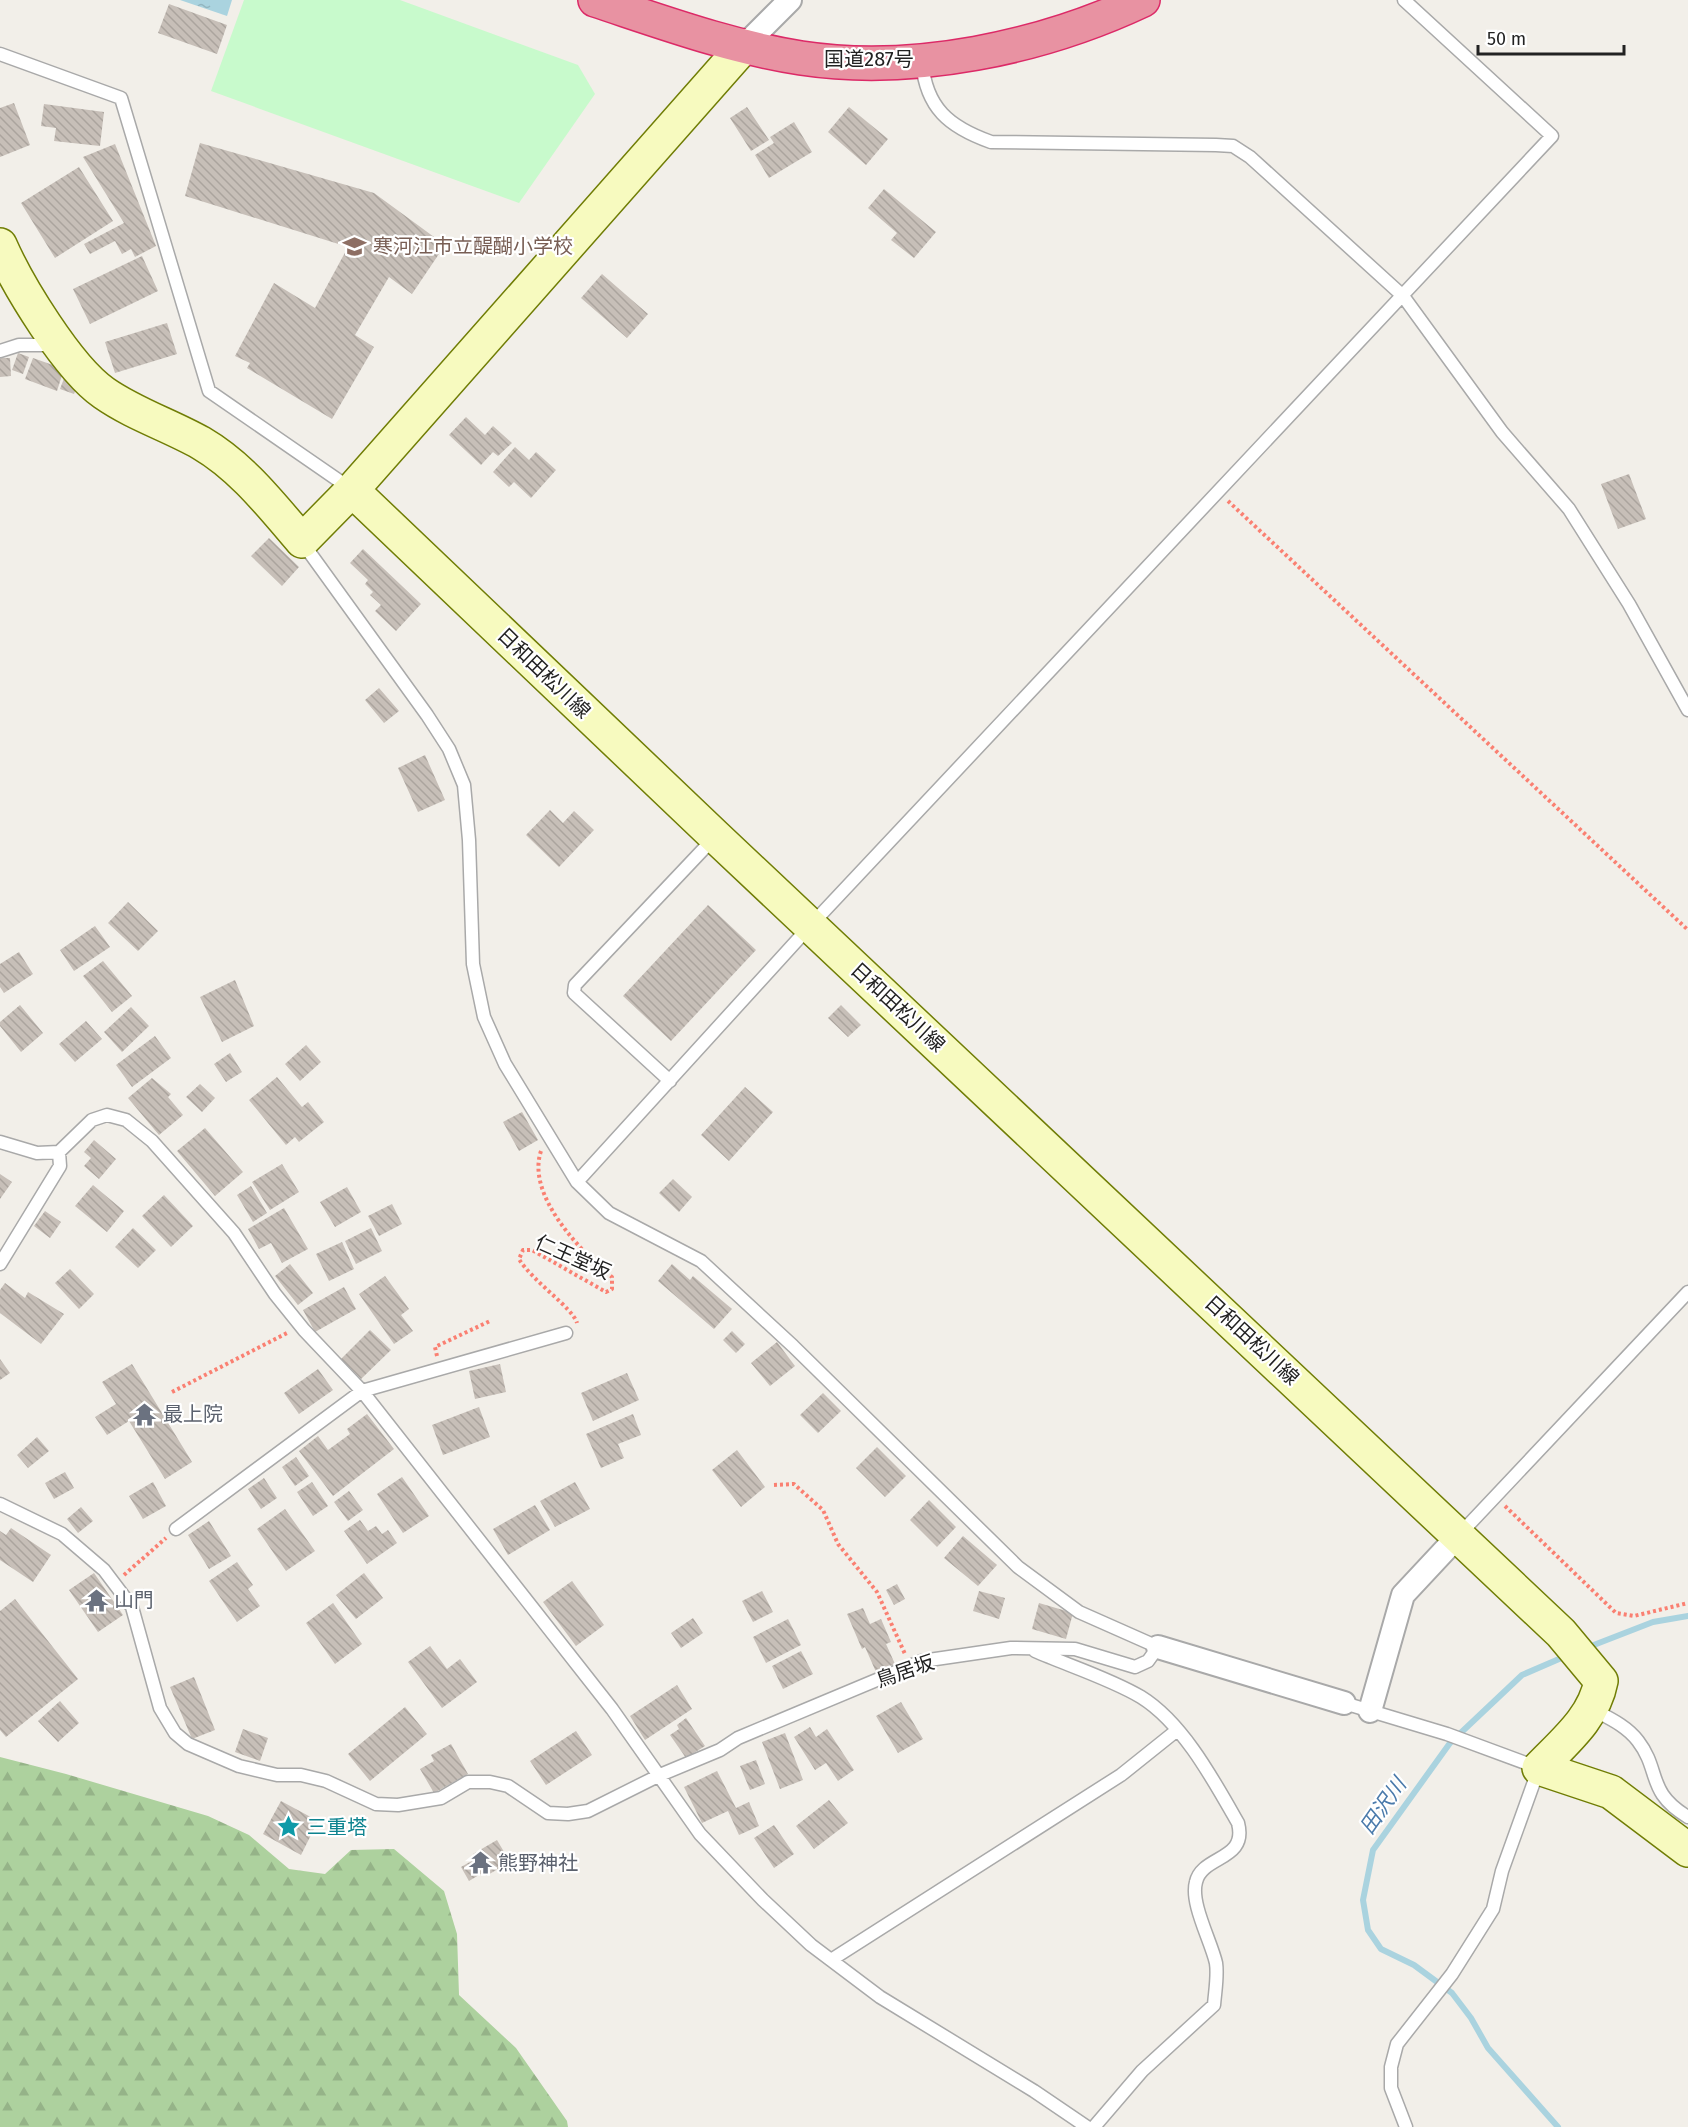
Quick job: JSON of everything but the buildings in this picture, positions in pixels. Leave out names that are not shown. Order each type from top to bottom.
[{"type":"highway","name":"国道287号","points":[[595,0],[744,46],[802,58],[884,62],[975,54],[1034,41],[1111,15],[1143,0]]},
{"type":"main road","points":[[0,245],[16,281],[62,346],[102,392],[146,417],[201,443],[234,466],[302,541],[352,490],[607,198],[744,46]]},
{"type":"main road","name":"日和田松川線","points":[[352,490],[715,836],[1460,1535],[1561,1633],[1601,1681],[1598,1701],[1539,1768]]},
{"type":"main road","points":[[1539,1768],[1611,1792],[1688,1850]]},
{"type":"street","points":[[744,46],[790,0]]},
{"type":"street","points":[[1370,1711],[1403,1595],[1460,1535]]},
{"type":"street","points":[[1158,1647],[1344,1703]]},
{"type":"lane","points":[[577,1182],[811,926],[1552,136],[1404,0]]},
{"type":"lane","points":[[0,54],[121,98],[209,391],[352,490]]},
{"type":"lane","points":[[922,59],[924,80],[931,99],[944,117],[964,131],[991,142],[1233,146],[1250,157],[1403,296],[1502,432],[1569,509],[1629,604],[1688,710]]},
{"type":"lane","points":[[0,351],[19,345],[62,346]]},
{"type":"lane","points":[[302,541],[449,749],[464,784],[469,840],[473,964],[484,1017],[505,1065],[577,1182],[609,1213],[701,1261],[801,1354],[1018,1567],[1079,1612],[1158,1647]]},
{"type":"lane","points":[[670,1081],[574,993],[575,985],[715,836]]},
{"type":"lane","points":[[0,1142],[38,1153],[59,1152],[92,1120],[107,1114],[126,1120],[160,1150],[234,1233],[301,1326],[362,1391],[612,1709],[700,1834],[811,1946],[880,1996],[1034,2091],[1087,2127]]},
{"type":"lane","points":[[0,1264],[60,1166],[59,1152]]},
{"type":"lane","points":[[1460,1535],[1688,1292]]},
{"type":"lane","points":[[176,1529],[362,1391],[566,1333]]},
{"type":"lane","name":"鳥居坂","points":[[0,1504],[62,1534],[94,1559],[115,1583],[132,1608],[160,1708],[175,1733],[188,1744],[219,1760],[277,1775],[301,1775],[326,1780],[376,1804],[398,1805],[441,1798],[468,1782],[490,1782],[508,1785],[548,1813],[568,1814],[588,1811],[660,1775],[909,1666],[932,1659],[1011,1648],[1075,1648],[1135,1667],[1148,1661],[1158,1647]]},
{"type":"lane","points":[[1028,1648],[1139,1696],[1166,1716],[1199,1757],[1238,1823],[1241,1834],[1236,1848],[1202,1871],[1196,1881],[1195,1898],[1216,1966],[1214,2005],[1142,2071],[1094,2127]]},
{"type":"lane","points":[[1344,1703],[1447,1734],[1539,1768],[1502,1870],[1492,1909],[1452,1974],[1397,2044],[1391,2067],[1391,2088],[1406,2127]]},
{"type":"lane","points":[[1592,1709],[1630,1731],[1645,1753],[1656,1784],[1666,1801],[1688,1817]]},
{"type":"lane","points":[[831,1960],[1121,1775],[1176,1731]]},
{"type":"path","points":[[1217,491],[1688,930]]},
{"type":"path","name":"仁王堂坂","points":[[548,1134],[536,1166],[538,1183],[577,1246],[612,1277],[613,1283],[612,1289],[606,1292],[532,1250],[523,1250],[519,1259],[523,1266],[577,1319],[578,1326],[566,1333]]},
{"type":"path","points":[[441,1368],[435,1347],[490,1321]]},
{"type":"path","points":[[172,1392],[301,1326]]},
{"type":"path","points":[[774,1485],[794,1484],[823,1510],[838,1544],[885,1604],[909,1666]]},
{"type":"path","points":[[1495,1497],[1617,1613],[1634,1616],[1688,1603]]},
{"type":"path","points":[[115,1583],[176,1529]]},
{"type":"green space","points":[[244,0],[400,0],[578,65],[595,94],[519,203],[211,91]]},
{"type":"green space","points":[[0,1757],[208,1816],[249,1835],[289,1869],[325,1874],[351,1850],[394,1849],[444,1891],[457,1934],[459,1995],[516,2048],[567,2121],[568,2127],[0,2127]]},
{"type":"water","points":[[180,0],[232,0],[227,16]]},
{"type":"waterway","name":"田沢川","points":[[1586,1648],[1653,1622],[1688,1616]]},
{"type":"waterway","name":"田沢川","points":[[1558,2127],[1488,2048],[1471,2018],[1452,1993],[1414,1965],[1381,1949],[1368,1930],[1363,1900],[1373,1850],[1450,1743],[1522,1675],[1566,1656]]},
{"type":"place","name":"寒河江市立醍醐小学校","points":[[355,246]]},
{"type":"place","name":"最上院","points":[[145,1414]]},
{"type":"place","name":"山門","points":[[96,1600]]},
{"type":"place","name":"三重塔","points":[[289,1827]]},
{"type":"place","name":"熊野神社","points":[[480,1863]]}]
